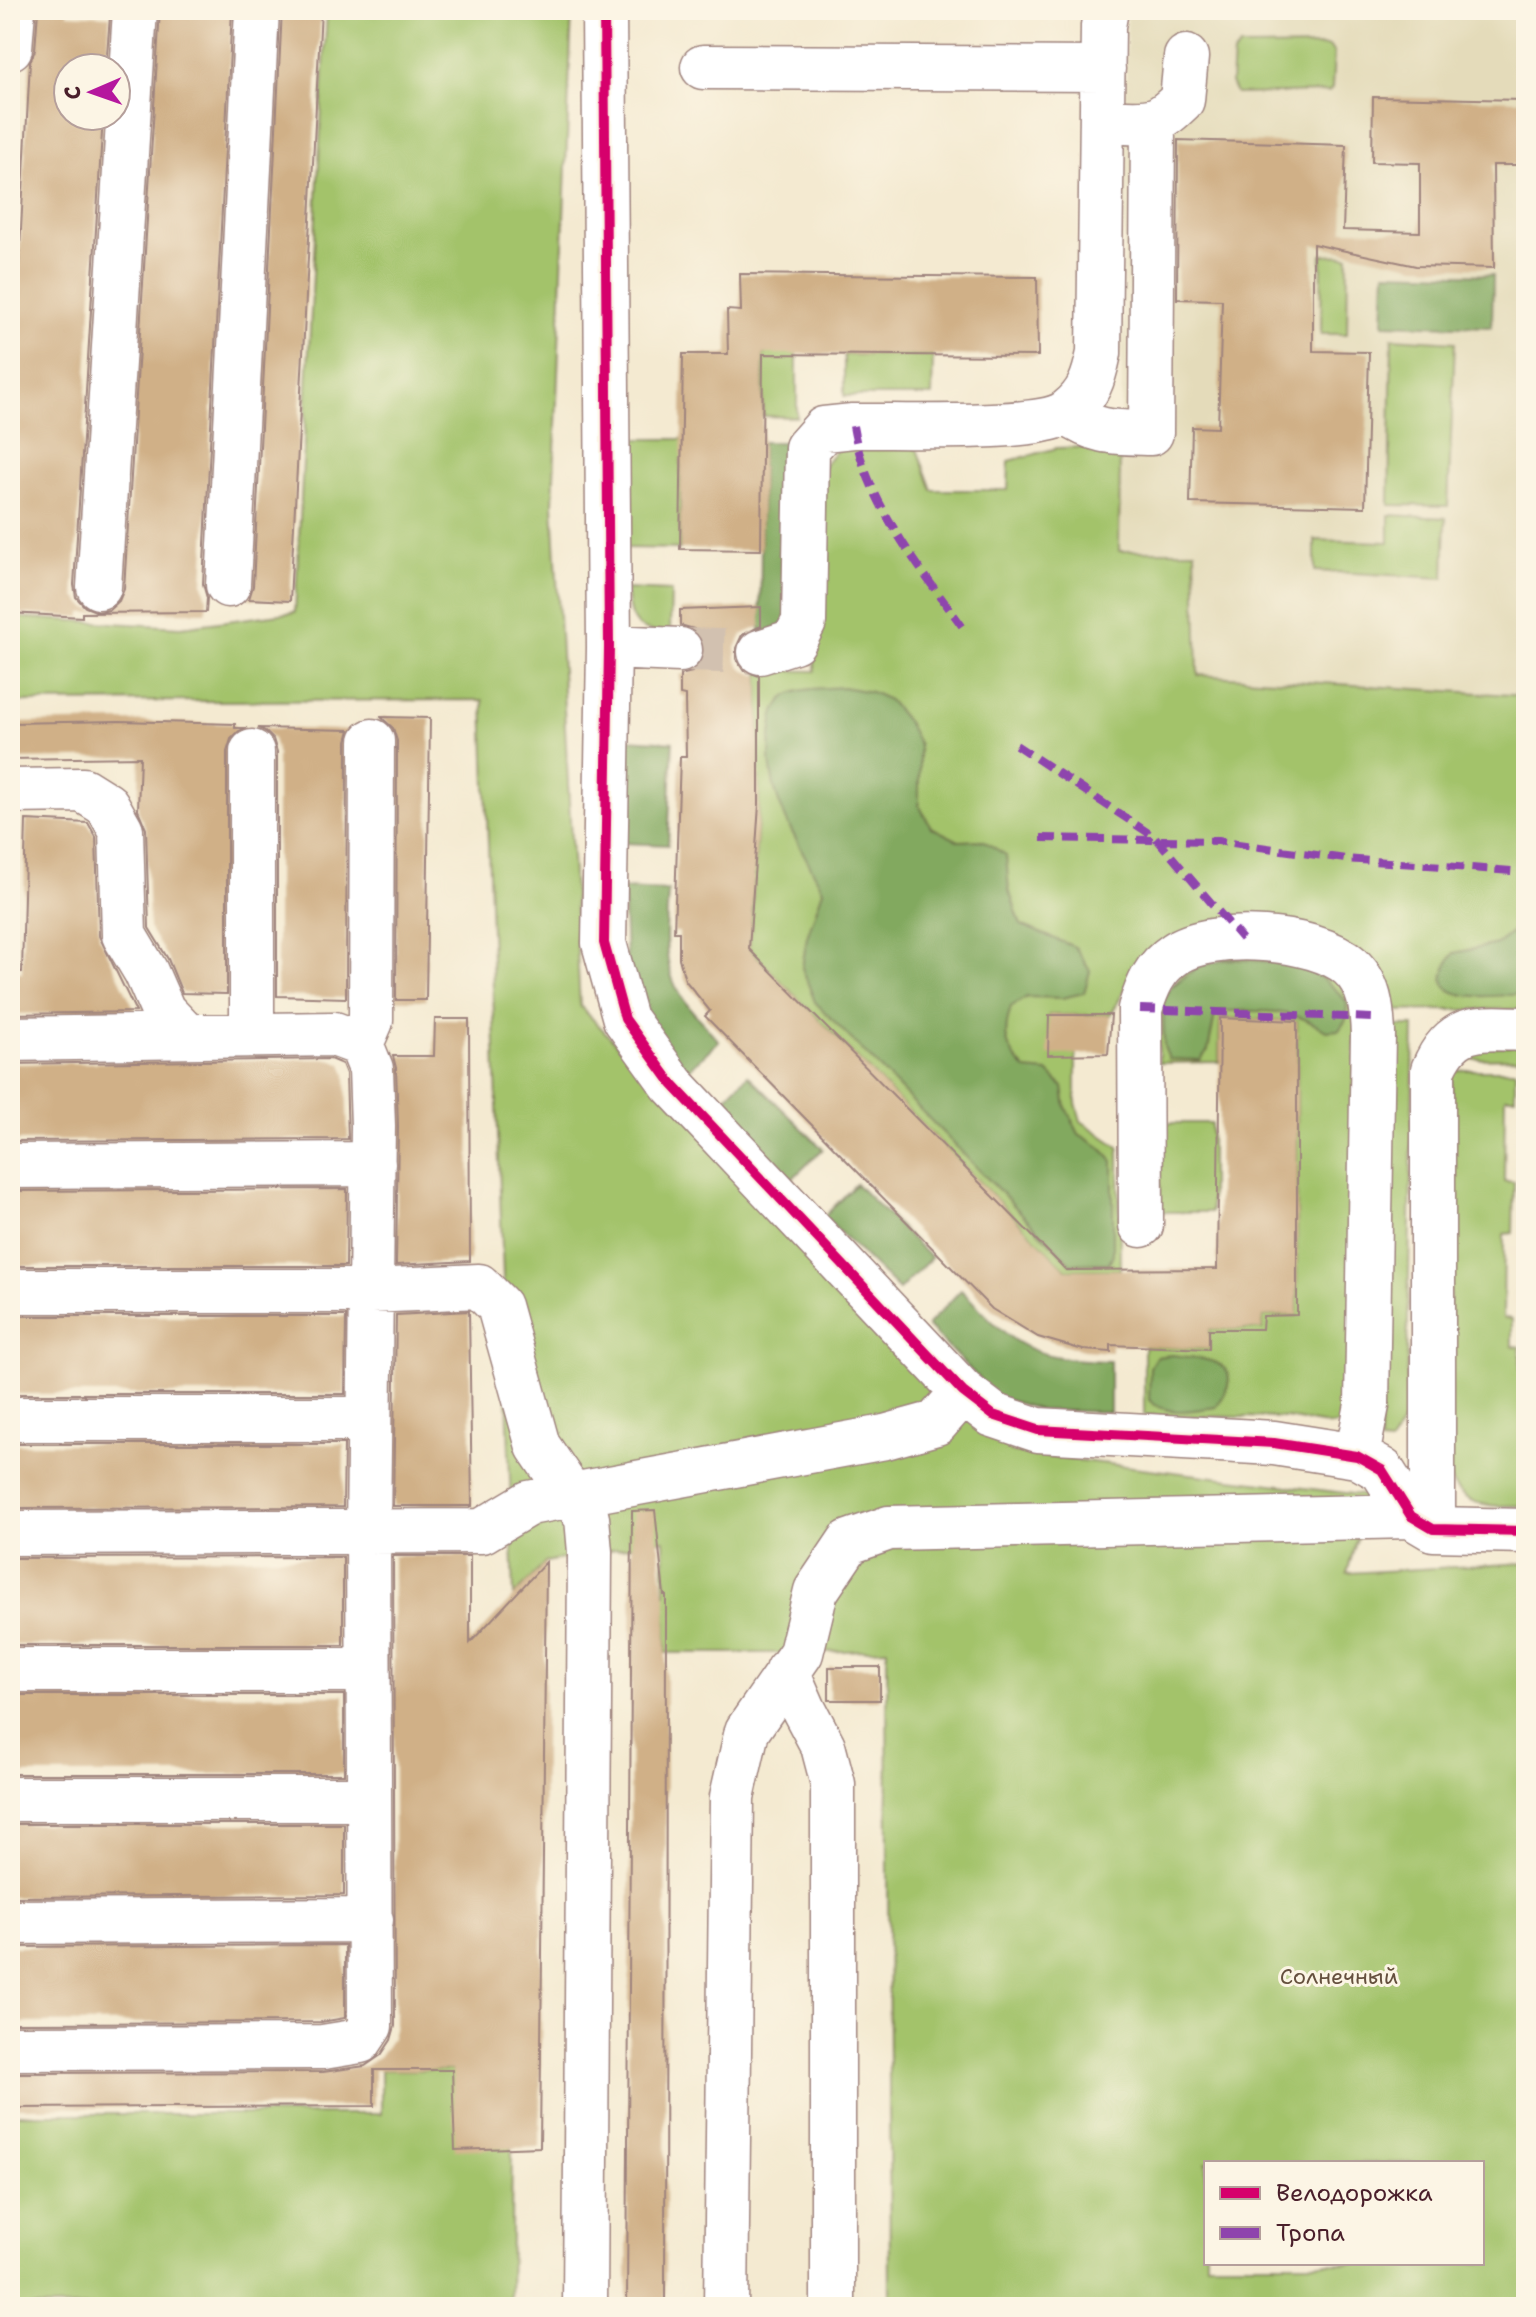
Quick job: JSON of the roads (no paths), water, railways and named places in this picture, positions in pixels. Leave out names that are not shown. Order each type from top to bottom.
[{"type":"street","points":[[10,48],[13,10]]},
{"type":"street","points":[[99,587],[135,10]]},
{"type":"street","points":[[228,585],[257,10]]},
{"type":"street","points":[[604,10],[609,647],[604,943],[625,1019],[672,1084],[963,1392],[993,1415],[1038,1430],[1274,1443],[1357,1456],[1382,1470],[1422,1522]]},
{"type":"street","points":[[760,652],[794,641],[804,622],[807,448],[824,429],[1035,423],[1067,413],[1092,385],[1099,353],[1103,26],[1106,10]]},
{"type":"street","points":[[1103,122],[1153,123],[1164,118],[1182,100],[1186,57]]},
{"type":"street","points":[[703,67],[1103,69]]},
{"type":"street","points":[[1067,413],[1085,426],[1104,432],[1151,433],[1153,123]]},
{"type":"street","points":[[609,647],[680,650]]},
{"type":"street","points":[[10,2048],[323,2047],[360,2041],[370,2026],[368,1530],[373,1164],[371,1069],[361,1044],[371,1021],[372,741]]},
{"type":"street","points":[[252,752],[252,1035]]},
{"type":"street","points":[[10,791],[83,790],[107,805],[121,830],[124,935],[146,972],[163,1011],[187,1036]]},
{"type":"street","points":[[1141,1225],[1140,1009],[1151,977],[1176,953],[1212,940],[1272,940],[1326,951],[1351,967],[1369,993],[1373,1034],[1367,1405],[1357,1456]]},
{"type":"street","points":[[1422,1522],[1433,1070],[1440,1052],[1455,1036],[1478,1029],[1526,1029]]},
{"type":"street","points":[[10,1039],[334,1034],[361,1044]]},
{"type":"street","points":[[10,1166],[373,1164]]},
{"type":"street","points":[[10,1291],[371,1291],[479,1286],[499,1306],[538,1446],[587,1518],[590,1552],[585,2307]]},
{"type":"street","points":[[10,1533],[482,1531],[529,1503],[936,1423],[963,1392]]},
{"type":"street","points":[[10,1419],[369,1419]]},
{"type":"street","points":[[726,2307],[732,1797],[747,1731],[801,1653],[816,1591],[849,1542],[889,1528],[1422,1522],[1526,1531]]},
{"type":"street","points":[[10,1670],[368,1670]]},
{"type":"street","points":[[787,1671],[823,1746],[833,1784],[833,2307]]},
{"type":"street","points":[[10,1799],[369,1799]]},
{"type":"street","points":[[10,1922],[371,1920]]},
{"type":"tunnel","points":[[680,650],[760,652]]},
{"type":"park label","name":"Солнечный","points":[[1339,1976]]}]
